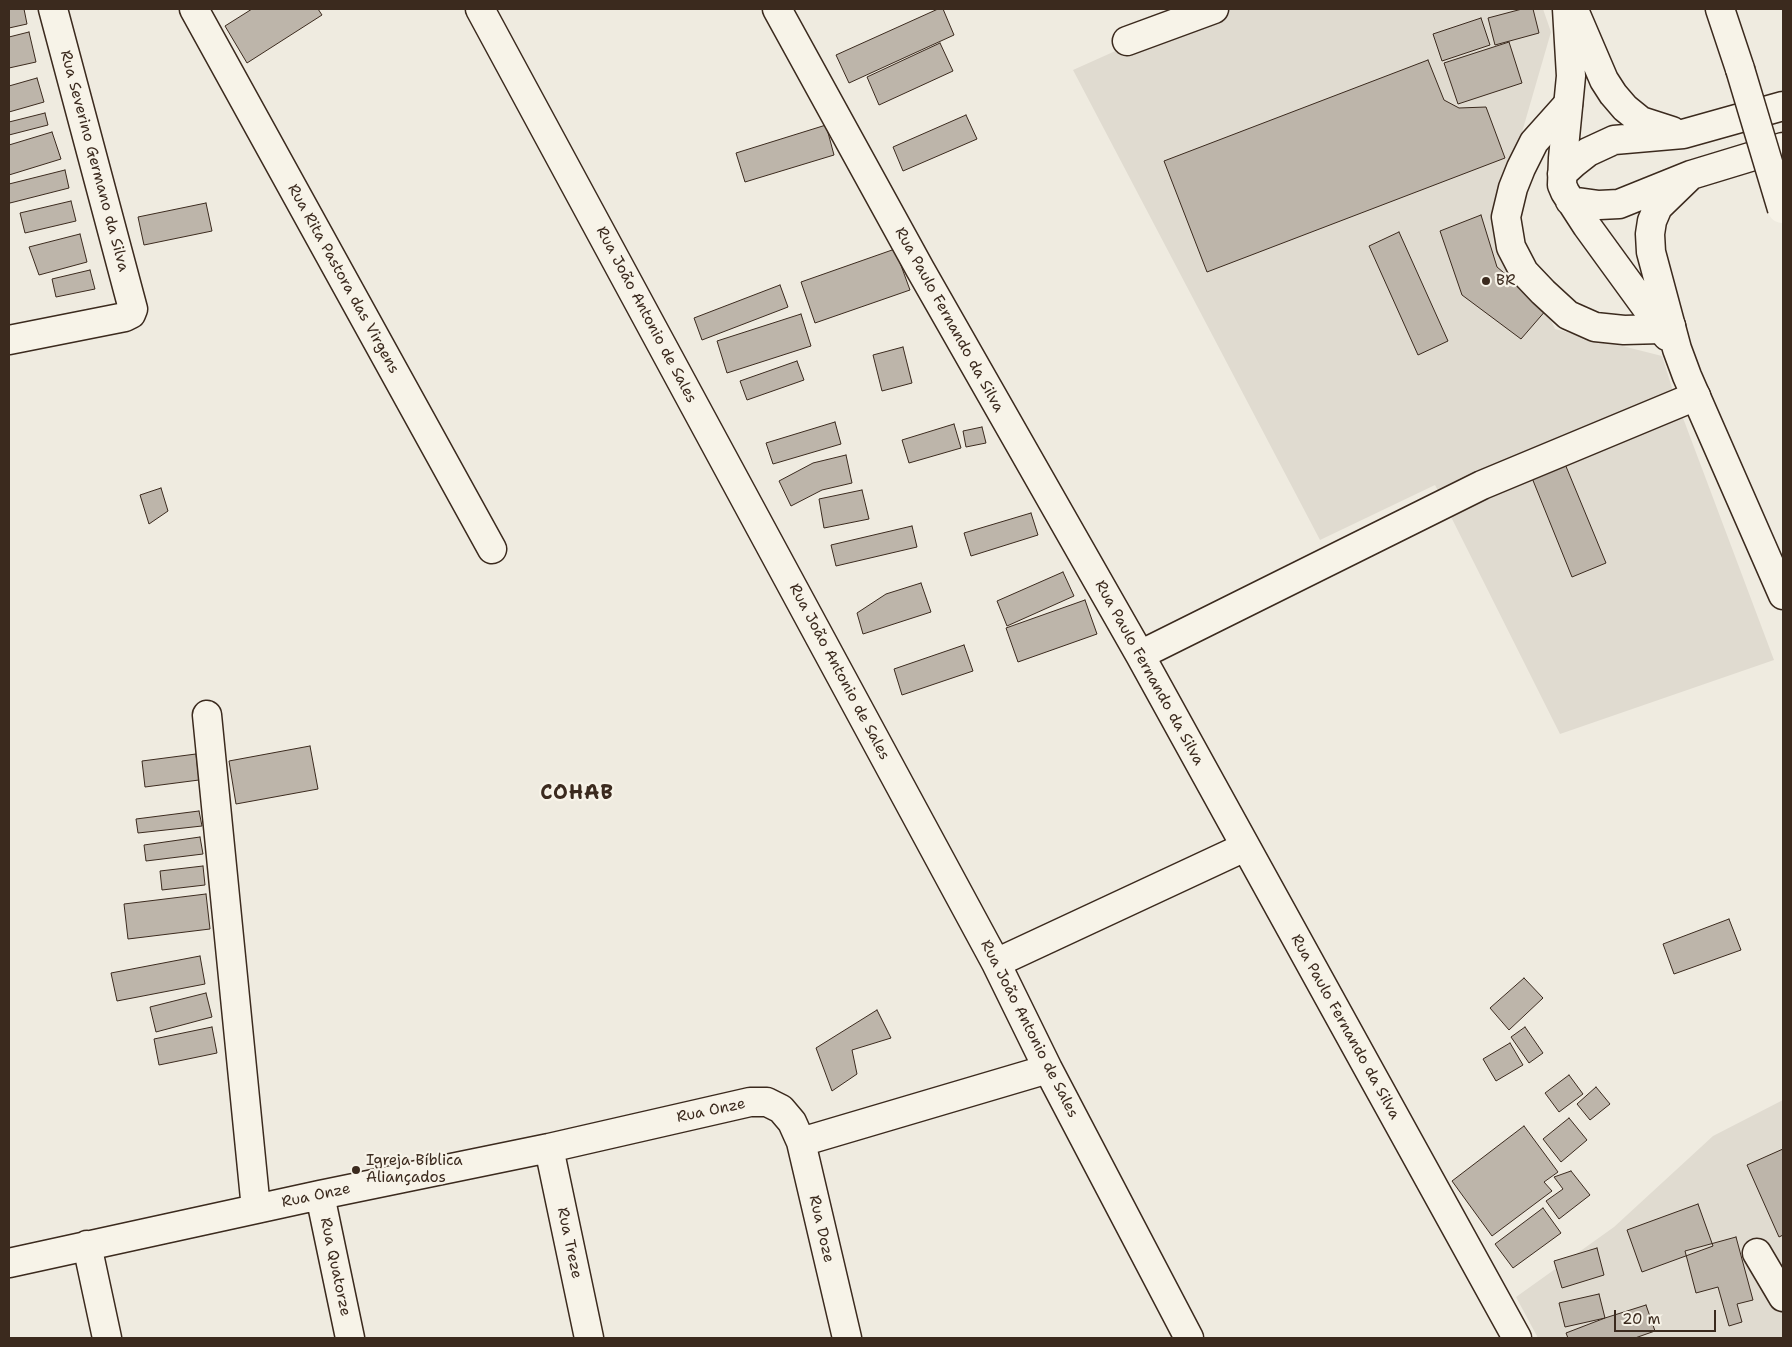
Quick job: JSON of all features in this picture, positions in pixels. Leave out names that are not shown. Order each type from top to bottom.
[{"type":"main road","name":"Rua Severino Germano da Silva","points":[[9,340],[126,317],[131,314],[133,309],[53,9]]},
{"type":"main road","name":"Rua Rita Pastora das Virgens","points":[[194,9],[492,549]]},
{"type":"main road","name":"Rua João Antonio de Sales","points":[[480,9],[996,963],[1048,1069],[1189,1338]]},
{"type":"main road","name":"Rua Paulo Fernando da Silva","points":[[777,9],[920,270],[1140,655],[1517,1338]]},
{"type":"main road","points":[[1127,41],[1214,9]]},
{"type":"main road","points":[[1567,9],[1571,76],[1562,185],[1570,201],[1670,335]]},
{"type":"main road","points":[[1573,9],[1604,80],[1625,108],[1641,121],[1683,134]]},
{"type":"main road","points":[[1720,9],[1740,69],[1782,211]]},
{"type":"main road","points":[[1568,104],[1534,142],[1513,188],[1506,217],[1511,247],[1524,272],[1568,314],[1595,327],[1670,335]]},
{"type":"main road","points":[[1562,174],[1588,152],[1614,140],[1683,134],[1783,106]]},
{"type":"main road","points":[[1570,201],[1599,205],[1619,204],[1691,175],[1783,148]]},
{"type":"main road","points":[[1691,175],[1658,207],[1652,221],[1650,234],[1651,252],[1670,335],[1783,595]]},
{"type":"main road","points":[[1140,655],[1482,484],[1696,396]]},
{"type":"main road","points":[[207,715],[256,1209]]},
{"type":"main road","points":[[996,963],[1245,847]]},
{"type":"main road","points":[[796,1132],[1048,1069]]},
{"type":"main road","name":"Rua Onze","points":[[9,1263],[320,1195],[549,1148],[750,1102],[767,1102],[781,1109],[796,1132]]},
{"type":"main road","name":"Rua Doze","points":[[796,1132],[847,1338]]},
{"type":"main road","name":"Rua Treze","points":[[549,1148],[589,1338]]},
{"type":"main road","name":"Rua Quatorze","points":[[320,1195],[350,1338]]},
{"type":"main road","points":[[87,1245],[106,1338]]},
{"type":"main road","points":[[1757,1253],[1783,1297]]},
{"type":"shaded area","points":[[1209,9],[1543,9],[1551,32],[1518,146],[1494,204],[1555,329],[1662,356],[1674,394],[1774,660],[1560,734],[1435,485],[1320,540],[1073,70]]},
{"type":"shaded area","points":[[1783,1100],[1783,1338],[1538,1338],[1516,1297],[1614,1227],[1713,1136]]},
{"type":"building","points":[[9,9],[24,9],[27,24],[9,28]]},
{"type":"building","points":[[252,9],[318,9],[322,15],[247,63],[225,26]]},
{"type":"building","points":[[938,9],[943,9],[954,35],[849,83],[836,55]]},
{"type":"building","points":[[1522,9],[1533,9],[1539,33],[1495,45],[1488,18]]},
{"type":"building","points":[[1481,18],[1490,45],[1442,61],[1433,34]]},
{"type":"building","points":[[29,32],[36,62],[9,68],[9,37]]},
{"type":"building","points":[[1509,42],[1522,83],[1458,104],[1444,63]]},
{"type":"building","points":[[940,43],[953,71],[879,105],[867,77]]},
{"type":"building","points":[[1428,60],[1444,100],[1459,108],[1486,107],[1505,158],[1207,272],[1164,161]]},
{"type":"building","points":[[37,78],[44,102],[9,112],[9,86]]},
{"type":"building","points":[[45,113],[48,125],[9,135],[9,122]]},
{"type":"building","points":[[966,115],[977,139],[903,171],[893,147]]},
{"type":"building","points":[[826,125],[834,155],[745,182],[736,153]]},
{"type":"building","points":[[52,132],[61,159],[9,175],[9,145]]},
{"type":"building","points":[[65,170],[69,188],[10,203],[9,184]]},
{"type":"building","points":[[71,201],[76,221],[25,233],[20,213]]},
{"type":"building","points":[[206,203],[212,231],[144,245],[138,217]]},
{"type":"building","name":"BR","points":[[1481,215],[1497,267],[1547,309],[1521,339],[1462,295],[1440,231]]},
{"type":"building","points":[[1399,232],[1448,341],[1418,355],[1369,246]]},
{"type":"building","points":[[80,234],[87,262],[39,275],[29,247]]},
{"type":"building","points":[[895,249],[910,290],[815,323],[801,282]]},
{"type":"building","points":[[90,270],[95,289],[56,297],[52,279]]},
{"type":"building","points":[[780,285],[788,307],[702,340],[694,318]]},
{"type":"building","points":[[801,314],[811,346],[727,373],[717,341]]},
{"type":"building","points":[[903,347],[912,383],[882,391],[873,355]]},
{"type":"building","points":[[797,361],[804,380],[747,400],[740,381]]},
{"type":"building","points":[[835,422],[841,444],[773,464],[766,443]]},
{"type":"building","points":[[954,424],[961,448],[909,463],[902,440]]},
{"type":"building","points":[[982,427],[986,443],[966,447],[963,431]]},
{"type":"building","points":[[846,455],[852,483],[822,490],[791,506],[779,481],[813,463]]},
{"type":"building","points":[[1565,464],[1606,563],[1572,577],[1532,478]]},
{"type":"building","points":[[161,488],[168,511],[149,524],[140,495]]},
{"type":"building","points":[[862,490],[869,519],[824,528],[819,499]]},
{"type":"building","points":[[1031,513],[1038,535],[971,556],[964,533]]},
{"type":"building","points":[[912,526],[917,547],[836,566],[831,545]]},
{"type":"building","points":[[1063,572],[1074,596],[1007,626],[997,601]]},
{"type":"building","points":[[921,583],[931,612],[863,634],[857,613],[886,594]]},
{"type":"building","points":[[1085,600],[1097,634],[1018,662],[1006,628]]},
{"type":"building","points":[[964,645],[973,671],[902,695],[894,669]]},
{"type":"building","points":[[310,746],[318,789],[236,804],[229,761]]},
{"type":"building","points":[[196,754],[199,780],[145,787],[142,761]]},
{"type":"building","points":[[199,811],[202,826],[138,833],[136,819]]},
{"type":"building","points":[[200,837],[203,854],[146,861],[144,845]]},
{"type":"building","points":[[203,866],[205,885],[162,890],[160,871]]},
{"type":"building","points":[[206,894],[210,929],[128,939],[124,904]]},
{"type":"building","points":[[1729,919],[1741,950],[1674,974],[1663,944]]},
{"type":"building","points":[[200,956],[205,984],[117,1001],[111,973]]},
{"type":"building","points":[[1524,978],[1543,998],[1509,1030],[1490,1008]]},
{"type":"building","points":[[206,993],[212,1017],[156,1032],[150,1007]]},
{"type":"building","points":[[877,1010],[891,1038],[852,1050],[857,1074],[832,1091],[816,1048]]},
{"type":"building","points":[[212,1027],[217,1053],[159,1065],[154,1039]]},
{"type":"building","points":[[1525,1027],[1543,1053],[1529,1063],[1511,1037]]},
{"type":"building","points":[[1510,1043],[1523,1065],[1496,1081],[1483,1059]]},
{"type":"building","points":[[1569,1075],[1583,1094],[1559,1112],[1545,1093]]},
{"type":"building","points":[[1596,1087],[1610,1104],[1590,1120],[1577,1104]]},
{"type":"building","points":[[1569,1118],[1587,1140],[1561,1162],[1543,1139]]},
{"type":"building","points":[[1524,1126],[1558,1172],[1544,1182],[1552,1191],[1492,1236],[1452,1181]]},
{"type":"building","points":[[1783,1149],[1783,1235],[1779,1237],[1747,1165]]},
{"type":"building","points":[[1571,1171],[1590,1195],[1559,1219],[1546,1201],[1563,1189],[1554,1177]]},
{"type":"building","points":[[1698,1204],[1713,1246],[1642,1272],[1627,1230]]},
{"type":"building","points":[[1543,1208],[1561,1233],[1513,1268],[1495,1244]]},
{"type":"building","points":[[1736,1237],[1753,1300],[1737,1304],[1742,1322],[1729,1326],[1718,1287],[1696,1293],[1685,1251]]},
{"type":"building","points":[[1597,1248],[1604,1275],[1562,1288],[1554,1261]]},
{"type":"building","points":[[1599,1294],[1605,1318],[1565,1327],[1559,1303]]},
{"type":"building","points":[[1646,1305],[1655,1331],[1635,1338],[1568,1338],[1566,1333],[1605,1318]]},
{"type":"place","name":"BR","points":[[1486,281]]},
{"type":"place","name":"Igreja Bíblica Aliançados","points":[[356,1170]]},
{"type":"district","name":"COHAB","points":[[577,794]]}]
